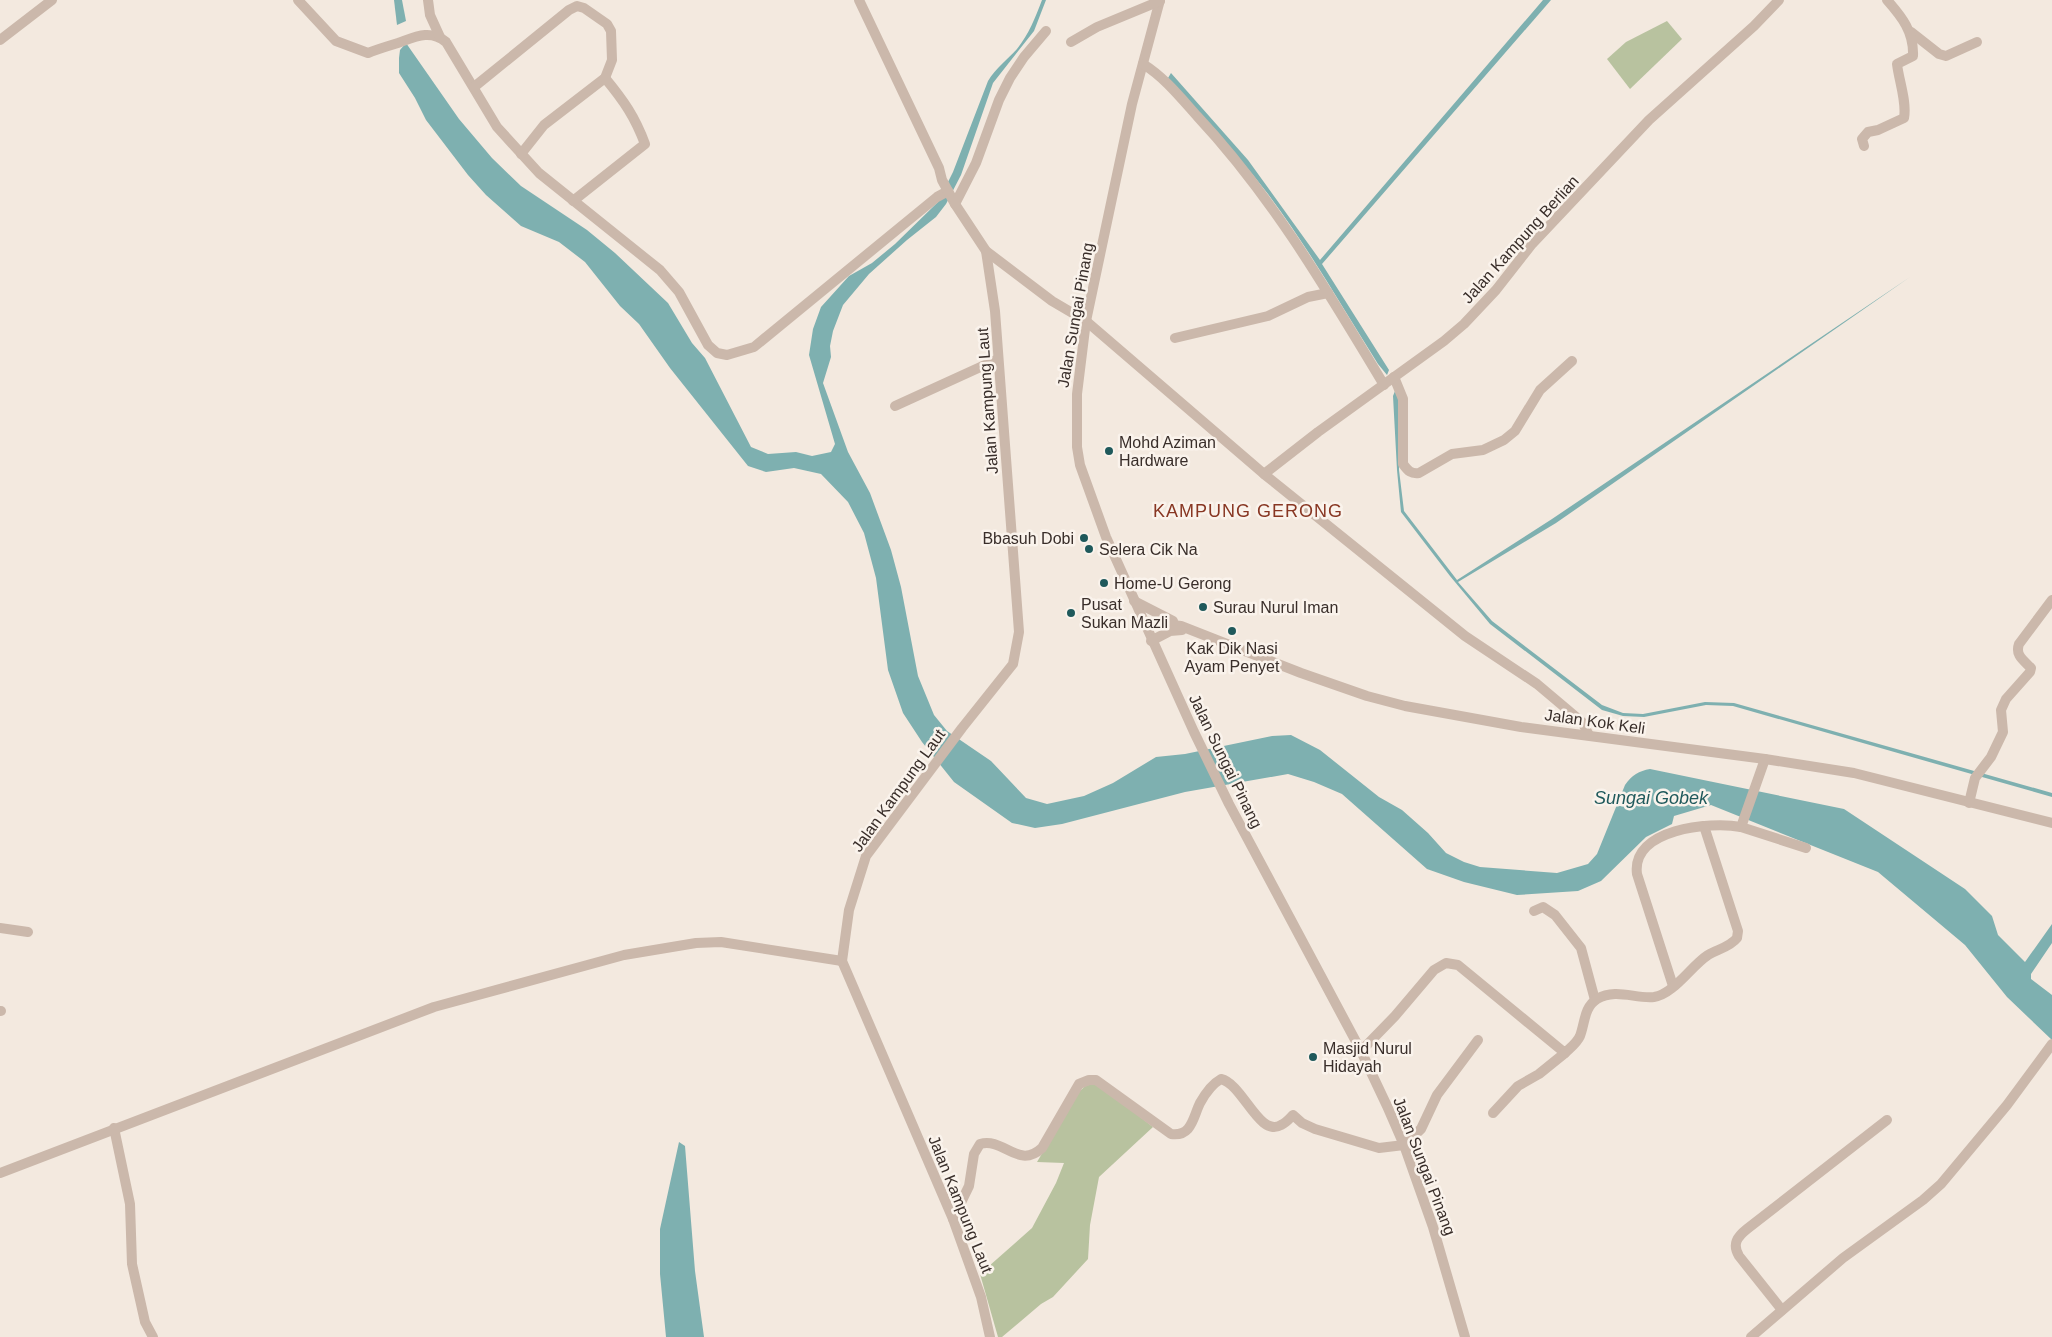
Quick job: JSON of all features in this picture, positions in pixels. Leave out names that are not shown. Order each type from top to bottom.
[{"type":"street","points":[[0,40],[52,0]]},
{"type":"street","points":[[298,0],[336,41],[368,53],[413,36],[426,34],[440,37]]},
{"type":"street","points":[[428,0],[430,15],[440,37],[446,42],[497,127],[539,173],[660,270],[680,292],[708,345],[717,353],[727,355],[754,347],[937,197],[951,197]]},
{"type":"street","points":[[859,0],[951,197],[986,251],[1052,301],[1086,320],[1264,474],[1465,636],[1537,684],[1582,722],[1589,735]]},
{"type":"street","points":[[1071,42],[1097,27],[1160,0]]},
{"type":"street","name":"Jalan Sungai Pinang","points":[[1160,0],[1132,104],[1086,320],[1076,394],[1077,447],[1080,465],[1106,537],[1151,641],[1194,732],[1229,804],[1361,1051],[1404,1145],[1433,1227],[1465,1337]]},
{"type":"street","name":"Jalan Kampung Berlian","points":[[1264,474],[1464,324],[1496,290],[1532,244],[1649,120],[1754,26],[1778,0]]},
{"type":"street","points":[[1864,146],[1862,138],[1868,132],[1878,130],[1904,118],[1906,109],[1899,82],[1897,64],[1913,56],[1914,44],[1911,32],[1898,12],[1887,0]]},
{"type":"street","points":[[474,87],[576,6],[584,8],[607,24],[611,31],[612,60],[605,78],[544,125],[521,154]]},
{"type":"street","points":[[951,197],[976,163],[999,100],[1010,78],[1024,57],[1046,31]]},
{"type":"street","points":[[1911,32],[1940,54],[1946,56],[1977,42]]},
{"type":"street","points":[[1143,64],[1158,73],[1209,128],[1258,188],[1328,293],[1384,385]]},
{"type":"street","points":[[573,200],[645,144],[632,113],[624,100],[605,78]]},
{"type":"street","name":"Jalan Kampung Laut","points":[[986,251],[995,311],[1018,632],[1013,664],[962,728],[866,856],[849,910],[842,960],[954,1219],[981,1297],[990,1337]]},
{"type":"street","points":[[1175,338],[1268,316],[1308,297],[1328,293]]},
{"type":"street","points":[[895,406],[998,359]]},
{"type":"street","points":[[1394,377],[1403,399],[1403,464],[1407,470],[1419,473],[1452,454],[1483,450],[1504,440],[1515,431],[1540,390],[1572,361]]},
{"type":"street","points":[[1968,803],[1975,778],[1991,757],[2003,732],[2001,710],[2006,699],[2030,672],[2031,668],[2019,656],[2017,650],[2019,644],[2052,600]]},
{"type":"street","points":[[1134,601],[1186,628]]},
{"type":"street","name":"Jalan Kok Keli","points":[[1142,620],[1186,628],[1367,696],[1405,706],[1520,726],[1854,773],[2052,823]]},
{"type":"street","points":[[1151,641],[1170,631],[1186,628]]},
{"type":"street","points":[[1742,823],[1765,759]]},
{"type":"street","points":[[1673,986],[1637,874],[1637,860],[1644,848],[1654,840],[1670,834],[1704,826],[1742,823],[1806,848]]},
{"type":"street","points":[[1493,1113],[1518,1086],[1546,1069],[1578,1040],[1585,1016],[1595,1000],[1620,994],[1654,996],[1664,993],[1705,958],[1735,941],[1738,934],[1704,826]]},
{"type":"street","points":[[1534,910],[1543,907],[1550,910],[1578,944],[1584,954],[1595,1000]]},
{"type":"street","points":[[0,928],[28,932]]},
{"type":"street","points":[[0,1173],[434,1007],[624,955],[696,943],[721,942],[842,960]]},
{"type":"street","points":[[1361,1051],[1396,1016],[1434,970],[1446,963],[1458,965],[1565,1053]]},
{"type":"street","points":[[954,1219],[969,1186],[974,1154],[980,1144],[987,1142],[1024,1157],[1036,1154],[1042,1148],[1079,1084],[1089,1080],[1096,1080],[1172,1134],[1178,1135],[1190,1128],[1200,1102],[1214,1083],[1221,1079],[1226,1080],[1247,1101],[1266,1126],[1273,1128],[1281,1126],[1294,1115],[1302,1123],[1315,1129],[1379,1148],[1404,1145],[1421,1130],[1437,1095],[1478,1040]]},
{"type":"street","points":[[1751,1337],[1843,1258],[1925,1199],[2007,1105],[2051,1045]]},
{"type":"street","points":[[1782,1310],[1739,1256],[1735,1248],[1737,1238],[1746,1228],[1887,1120]]},
{"type":"street","points":[[114,1128],[130,1204],[132,1264],[145,1322],[153,1337]]},
{"type":"green space","points":[[1667,21],[1682,39],[1630,89],[1607,59],[1626,42]]},
{"type":"green space","points":[[1092,1084],[1100,1086],[1153,1127],[1099,1177],[1090,1225],[1088,1259],[1053,1297],[1041,1304],[1002,1337],[998,1337],[980,1274],[1032,1228],[1056,1183],[1064,1163],[1037,1162],[1078,1093],[1085,1086]]},
{"type":"water","points":[[394,0],[402,0],[406,21],[397,25]]},
{"type":"water","name":"Sungai Gobek","points":[[1042,0],[1046,0],[1034,31],[993,83],[961,175],[946,204],[936,217],[869,274],[843,305],[833,331],[830,346],[831,357],[823,383],[848,452],[870,493],[891,550],[901,587],[918,676],[934,715],[947,731],[991,761],[1026,798],[1047,804],[1084,796],[1113,783],[1156,757],[1185,754],[1272,736],[1291,735],[1320,750],[1379,797],[1402,810],[1428,833],[1446,853],[1480,867],[1557,873],[1588,864],[1597,854],[1625,785],[1636,774],[1650,769],[1844,809],[1965,889],[1992,916],[1998,935],[2025,962],[2052,924],[2052,943],[2031,974],[2031,979],[2052,995],[2052,1040],[2007,997],[1965,945],[1878,872],[1711,805],[1674,816],[1672,824],[1646,837],[1601,881],[1578,891],[1517,895],[1464,882],[1427,869],[1342,794],[1314,782],[1288,774],[1185,792],[1062,824],[1035,828],[1012,823],[954,782],[922,742],[903,713],[888,670],[876,578],[864,533],[848,502],[821,474],[794,468],[766,472],[748,466],[670,368],[639,324],[620,306],[585,262],[559,242],[521,226],[486,195],[468,175],[426,120],[399,73],[400,50],[406,43],[459,119],[492,158],[521,186],[587,230],[615,253],[668,303],[692,343],[705,358],[751,447],[768,454],[796,452],[812,456],[831,452],[835,444],[809,355],[813,329],[821,307],[849,276],[872,263],[895,244],[938,202],[953,172],[988,81],[1025,38]]},
{"type":"water","points":[[1543,0],[1551,0],[1322,264],[1389,370],[1387,375],[1378,364],[1297,235],[1268,194],[1168,78],[1171,73],[1248,160],[1320,260]]},
{"type":"water","points":[[1910,277],[1556,523],[1458,582],[1492,621],[1602,705],[1623,713],[1643,714],[1705,702],[1734,703],[2052,793],[2052,797],[1733,706],[1706,705],[1644,717],[1623,716],[1602,710],[1490,624],[1401,512],[1393,396],[1395,391],[1399,395],[1399,470],[1404,511],[1457,580],[1552,519]]},
{"type":"water","points":[[679,1142],[685,1146],[695,1271],[704,1337],[666,1337],[660,1274],[660,1229]]},
{"type":"place","name":"Mohd Aziman Hardware","points":[[1109,451]]},
{"type":"place","name":"Bbasuh Dobi","points":[[1084,538]]},
{"type":"place","name":"Selera Cik Na","points":[[1089,549]]},
{"type":"place","name":"Home-U Gerong","points":[[1104,583]]},
{"type":"place","name":"Surau Nurul Iman","points":[[1203,607]]},
{"type":"place","name":"Pusat Sukan Mazli","points":[[1071,613]]},
{"type":"place","name":"Kak Dik Nasi Ayam Penyet","points":[[1232,631]]},
{"type":"place","name":"Masjid Nurul Hidayah","points":[[1313,1057]]},
{"type":"district","name":"KAMPUNG GERONG","points":[[1248,511]]}]
